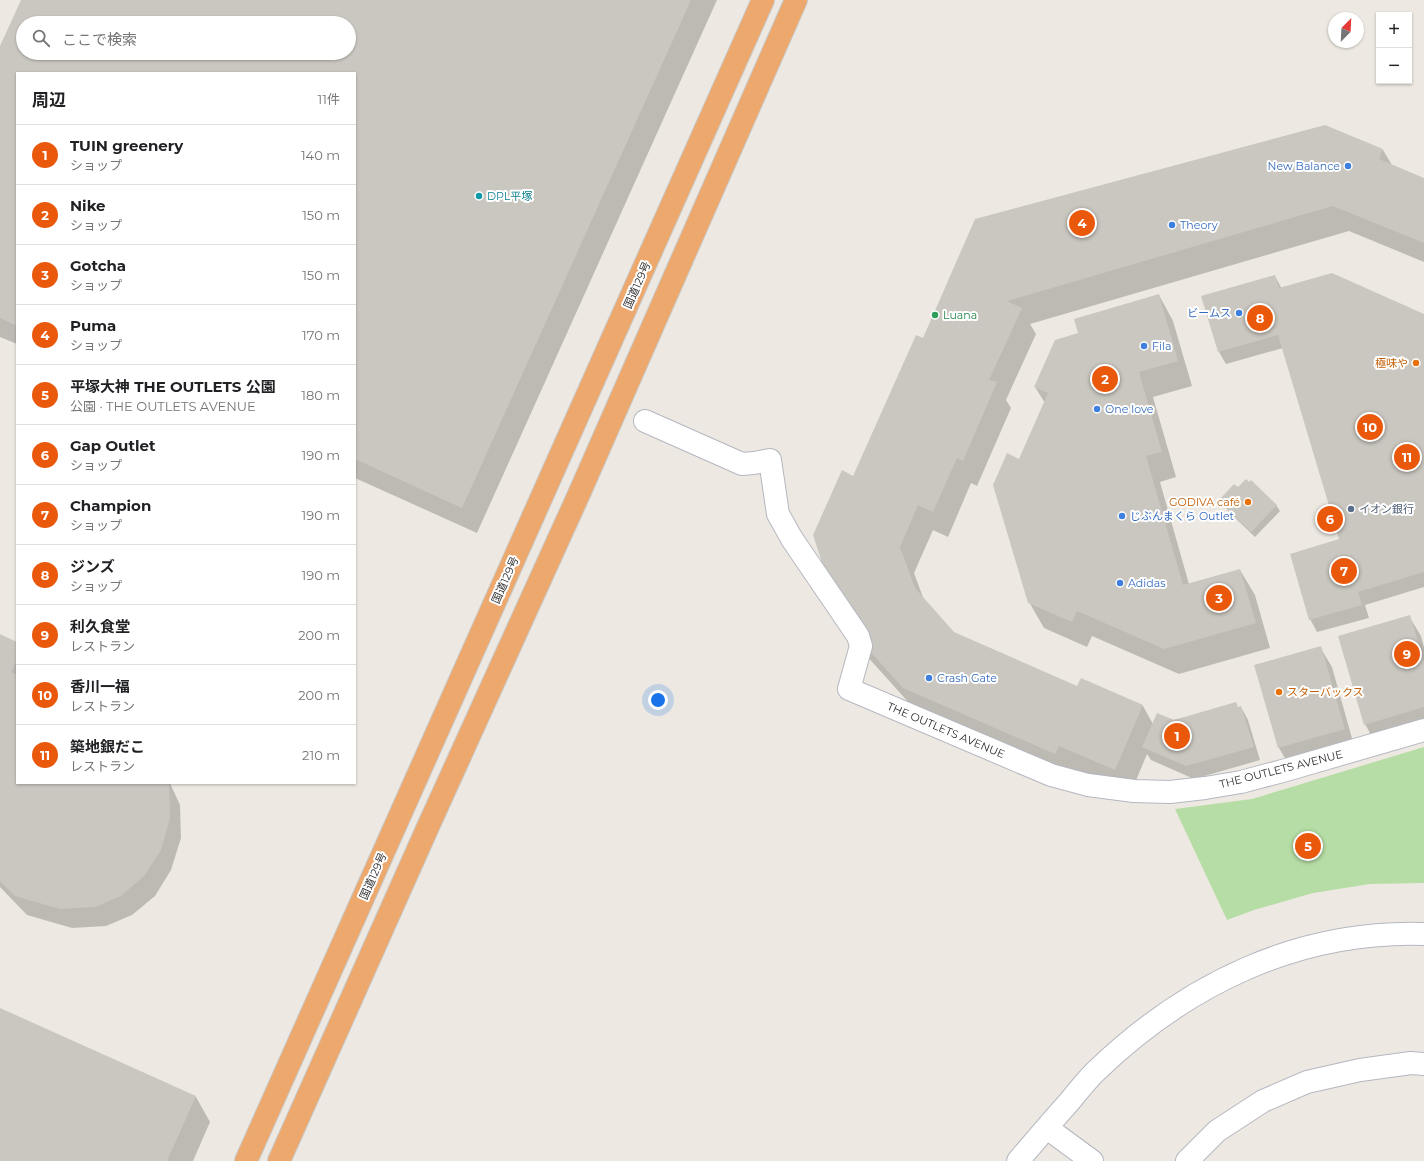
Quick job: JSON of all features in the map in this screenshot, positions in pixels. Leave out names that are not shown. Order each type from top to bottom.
[{"type":"highway","name":"国道129号","points":[[246,1161],[763,0]]},
{"type":"highway","points":[[279,1161],[575,501],[796,0]]},
{"type":"street","name":"THE OUTLETS AVENUE","points":[[644,421],[742,464],[754,464],[770,460],[778,514],[792,540],[858,636],[861,646],[849,689],[1051,775],[1088,785],[1134,791],[1170,792],[1205,788],[1241,782],[1424,730]]},
{"type":"street","points":[[1018,1161],[1094,1072],[1136,1035],[1181,1003],[1224,978],[1272,957],[1322,943],[1371,936],[1424,934]]},
{"type":"street","points":[[1187,1161],[1217,1131],[1263,1102],[1307,1082],[1360,1070],[1411,1063],[1424,1064]]},
{"type":"street","points":[[1047,1128],[1092,1161]]},
{"type":"green space","points":[[1424,747],[1424,883],[1370,884],[1313,893],[1254,910],[1227,920],[1175,809],[1252,799]]},
{"type":"building","name":"DPL平塚","points":[[21,0],[691,0],[462,508],[356,459],[356,72],[16,72],[16,326],[0,318],[0,46]]},
{"type":"building","points":[[1325,125],[1383,149],[1379,159],[1424,178],[1424,243],[1333,206],[1007,301],[1022,308],[989,380],[997,382],[963,461],[957,458],[933,512],[918,505],[900,547],[915,588],[954,632],[1077,686],[1081,678],[1143,705],[1115,770],[1059,746],[1055,754],[903,688],[840,618],[813,535],[842,470],[853,476],[916,335],[923,338],[975,219]]},
{"type":"building","points":[[1332,273],[1424,314],[1424,572],[1358,592],[1362,605],[1309,620],[1290,554],[1339,539],[1278,335],[1218,352],[1201,296],[1275,275],[1279,288]]},
{"type":"building","points":[[1159,294],[1178,361],[1139,372],[1162,452],[1146,456],[1183,585],[1240,569],[1256,623],[1164,649],[1077,611],[1072,622],[1028,603],[993,485],[1007,453],[1019,459],[1048,393],[1034,387],[1055,340],[1078,333],[1074,319]]},
{"type":"building","points":[[1246,479],[1249,482],[1251,480],[1277,505],[1251,532],[1224,506],[1225,505],[1220,499],[1234,484],[1238,487]]},
{"type":"building","points":[[1410,615],[1424,662],[1424,707],[1364,725],[1338,636]]},
{"type":"building","points":[[0,634],[16,642],[16,662],[11,672],[16,674],[16,784],[169,784],[170,818],[161,850],[144,876],[121,896],[95,907],[60,909],[15,896],[0,881]]},
{"type":"building","points":[[1321,646],[1345,729],[1278,748],[1254,665]]},
{"type":"building","points":[[1236,702],[1238,707],[1241,706],[1254,747],[1186,766],[1142,747],[1157,713],[1174,720]]},
{"type":"building","points":[[0,1008],[196,1096],[167,1161],[0,1161]]},
{"type":"place","name":"New Balance","points":[[1348,166]]},
{"type":"place","name":"DPL平塚","points":[[479,196]]},
{"type":"place","name":"Puma","points":[[1082,223]]},
{"type":"place","name":"Theory","points":[[1172,225]]},
{"type":"place","name":"ビームス","points":[[1239,313]]},
{"type":"place","name":"Luana","points":[[935,315]]},
{"type":"place","name":"ジンズ","points":[[1260,318]]},
{"type":"place","name":"Fila","points":[[1144,346]]},
{"type":"place","name":"極味や","points":[[1416,363]]},
{"type":"place","name":"Nike","points":[[1105,379]]},
{"type":"place","name":"One love","points":[[1097,409]]},
{"type":"place","name":"香川一福","points":[[1370,427]]},
{"type":"place","name":"築地銀だこ","points":[[1407,457]]},
{"type":"place","name":"GODIVA café","points":[[1248,502]]},
{"type":"place","name":"イオン銀行","points":[[1351,509]]},
{"type":"place","name":"じぶんまくら Outlet","points":[[1122,516]]},
{"type":"place","name":"Gap Outlet","points":[[1330,519]]},
{"type":"place","name":"Champion","points":[[1344,571]]},
{"type":"place","name":"Adidas","points":[[1120,583]]},
{"type":"place","name":"Gotcha","points":[[1219,598]]},
{"type":"place","name":"利久食堂","points":[[1407,654]]},
{"type":"place","name":"Crash Gate","points":[[929,678]]},
{"type":"place","name":"スターバックス","points":[[1279,692]]},
{"type":"place","name":"TUIN greenery","points":[[1177,736]]},
{"type":"place","name":"平塚大神 THE OUTLETS 公園","points":[[1308,846]]}]
